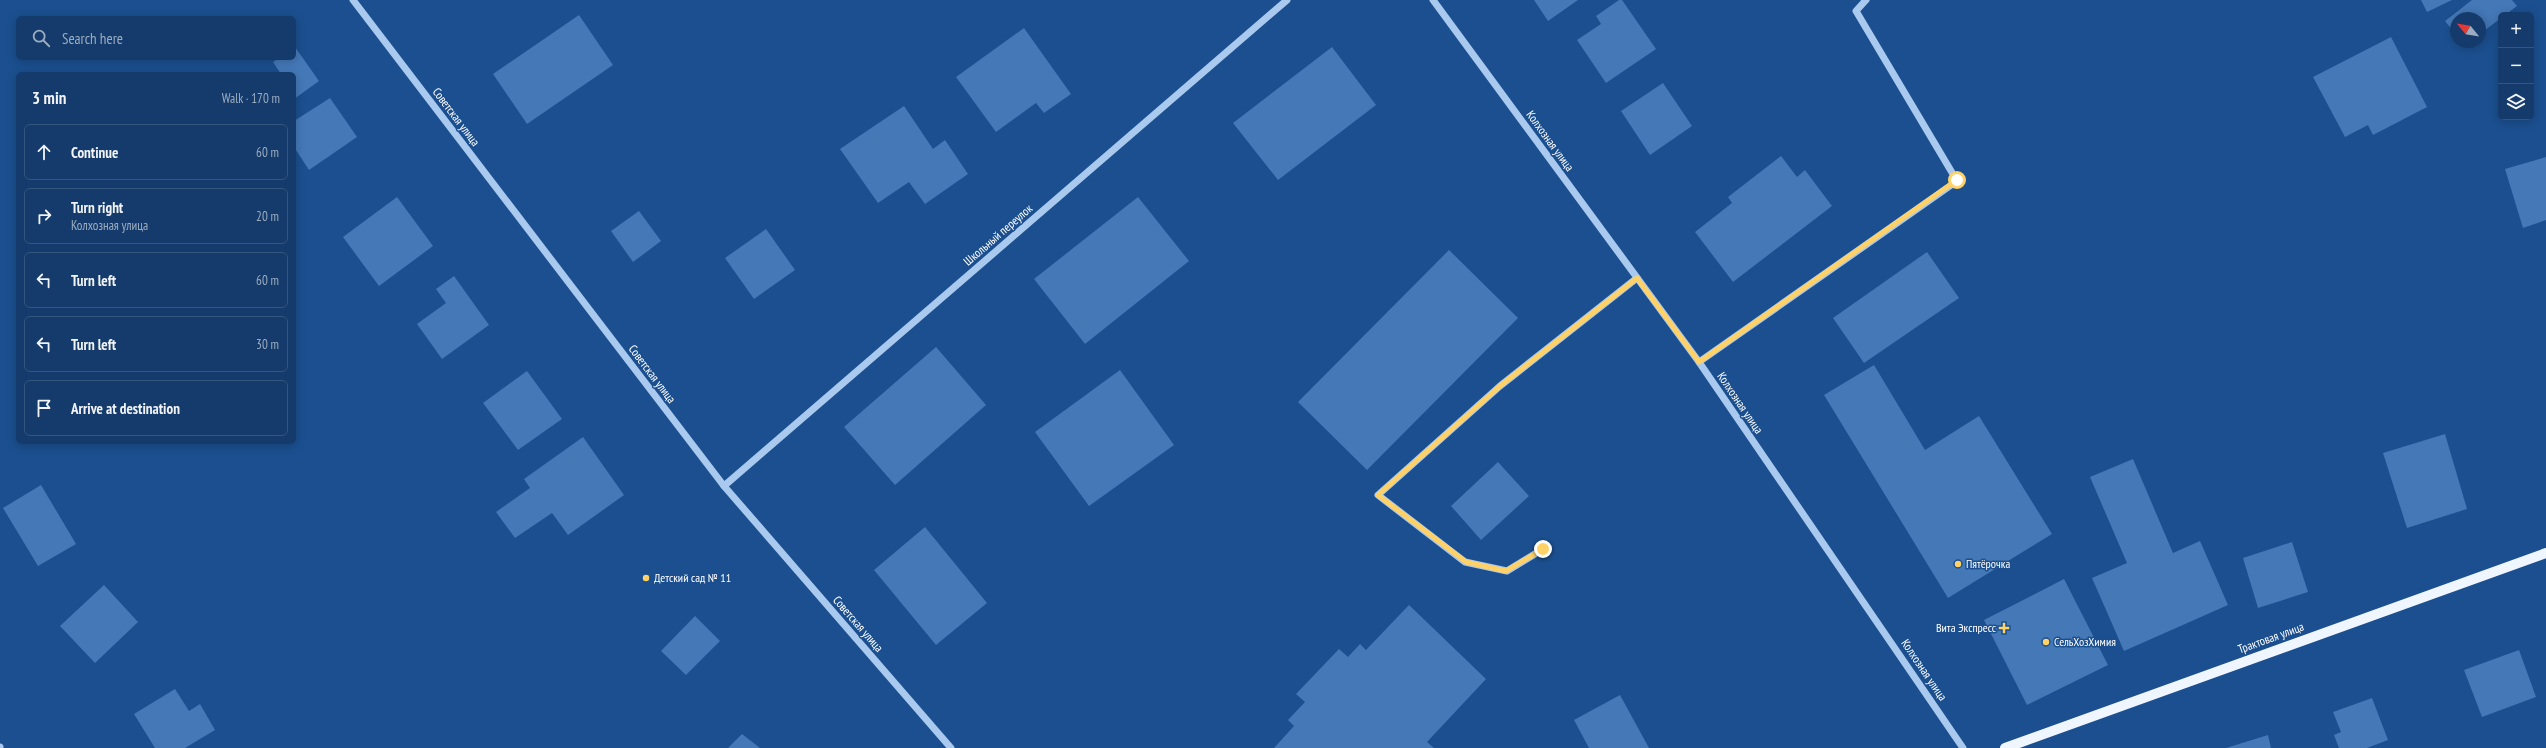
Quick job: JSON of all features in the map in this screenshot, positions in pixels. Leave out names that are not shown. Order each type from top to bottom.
[{"type":"main road","name":"Трактовая улица","points":[[2005,748],[2546,553]]},
{"type":"street","name":"Советская улица","points":[[353,0],[724,486],[951,748]]},
{"type":"street","name":"Школьный переулок","points":[[724,486],[1287,0]]},
{"type":"street","name":"Колхозная улица","points":[[1433,0],[1699,362],[1964,748]]},
{"type":"street","points":[[1699,362],[1957,180],[1856,11],[1866,0]]},
{"type":"street","points":[[1543,549],[1506,571],[1466,562],[1378,495],[1500,386],[1637,278]]},
{"type":"building","points":[[1534,0],[1578,0],[1548,21]]},
{"type":"building","points":[[1619,0],[1622,0],[1656,49],[1606,83],[1577,40],[1601,24],[1596,16]]},
{"type":"building","points":[[2421,0],[2452,0],[2427,12]]},
{"type":"building","points":[[2472,0],[2512,0],[2517,6],[2509,12],[2498,12],[2498,20],[2486,29],[2486,12],[2457,12]]},
{"type":"building","points":[[579,15],[613,65],[527,124],[493,74]]},
{"type":"building","points":[[2450,17],[2450,27],[2445,21]]},
{"type":"building","points":[[1024,28],[1071,94],[1044,113],[1036,103],[996,132],[956,77]]},
{"type":"building","points":[[2391,37],[2427,107],[2373,135],[2368,125],[2345,137],[2313,77]]},
{"type":"building","points":[[1332,47],[1376,105],[1278,180],[1233,123]]},
{"type":"building","points":[[296,48],[319,81],[296,98],[296,72],[280,72],[273,62],[276,60],[296,60]]},
{"type":"building","points":[[1663,83],[1692,126],[1650,155],[1621,111]]},
{"type":"building","points":[[330,98],[357,137],[309,170],[296,150],[296,120]]},
{"type":"building","points":[[904,106],[933,149],[945,140],[968,174],[925,204],[909,182],[878,203],[840,149]]},
{"type":"building","points":[[1781,156],[1797,177],[1805,170],[1832,206],[1733,282],[1695,232],[1732,203],[1728,197]]},
{"type":"building","points":[[2546,157],[2546,220],[2523,228],[2505,169]]},
{"type":"building","points":[[397,197],[433,246],[379,286],[343,237]]},
{"type":"building","points":[[1138,197],[1189,261],[1085,344],[1034,279]]},
{"type":"building","points":[[639,211],[661,241],[633,262],[611,231]]},
{"type":"building","points":[[766,229],[795,270],[754,299],[725,258]]},
{"type":"building","points":[[1449,250],[1518,318],[1367,470],[1298,402]]},
{"type":"building","points":[[1927,252],[1959,298],[1864,363],[1833,318]]},
{"type":"building","points":[[454,276],[489,325],[442,359],[417,324],[446,303],[436,289]]},
{"type":"building","points":[[936,347],[986,405],[895,485],[844,427]]},
{"type":"building","points":[[1874,365],[1925,450],[1979,416],[2052,534],[1948,598],[1824,395]]},
{"type":"building","points":[[1120,370],[1174,445],[1089,506],[1035,432]]},
{"type":"building","points":[[527,371],[562,419],[518,450],[483,403]]},
{"type":"building","points":[[2445,434],[2467,509],[2407,528],[2383,453]]},
{"type":"building","points":[[583,437],[624,495],[568,535],[552,513],[515,538],[496,512],[530,488],[524,479]]},
{"type":"building","points":[[2133,459],[2173,553],[2200,541],[2228,605],[2124,651],[2092,578],[2127,563],[2090,477]]},
{"type":"building","points":[[1498,462],[1529,496],[1481,540],[1451,506]]},
{"type":"building","points":[[41,485],[76,544],[38,566],[3,508]]},
{"type":"building","points":[[925,527],[987,603],[936,645],[874,570]]},
{"type":"building","points":[[2292,542],[2308,592],[2258,608],[2243,558]]},
{"type":"building","name":"СельХозХимия","points":[[2064,579],[2108,665],[2027,705],[1984,620]]},
{"type":"building","points":[[104,585],[138,622],[95,663],[60,626]]},
{"type":"building","points":[[1409,605],[1486,679],[1427,742],[1434,748],[1274,748],[1294,726],[1288,720],[1305,702],[1296,694],[1339,649],[1348,657],[1360,644],[1366,650]]},
{"type":"building","points":[[695,616],[720,641],[686,675],[661,651]]},
{"type":"building","points":[[2519,650],[2536,697],[2482,717],[2464,670]]},
{"type":"building","points":[[175,689],[189,711],[200,704],[215,730],[185,748],[155,748],[134,714]]},
{"type":"building","points":[[1620,695],[1649,748],[1589,748],[1574,720]]},
{"type":"building","points":[[2372,698],[2388,740],[2367,748],[2339,748],[2334,735],[2341,732],[2333,712]]},
{"type":"building","points":[[742,734],[760,748],[728,748]]},
{"type":"building","points":[[2268,735],[2271,748],[2226,748]]},
{"type":"place","name":"Пятёрочка","points":[[1958,564]]},
{"type":"place","name":"Детский сад № 11","points":[[646,578]]},
{"type":"place","name":"Вита Экспресс","points":[[2004,628]]},
{"type":"place","name":"СельХозХимия","points":[[2046,642]]},
{"type":"route","points":[[1543,549],[1506,571],[1466,562],[1419,528],[1378,495],[1500,386],[1637,278],[1699,362],[1957,180]]}]
